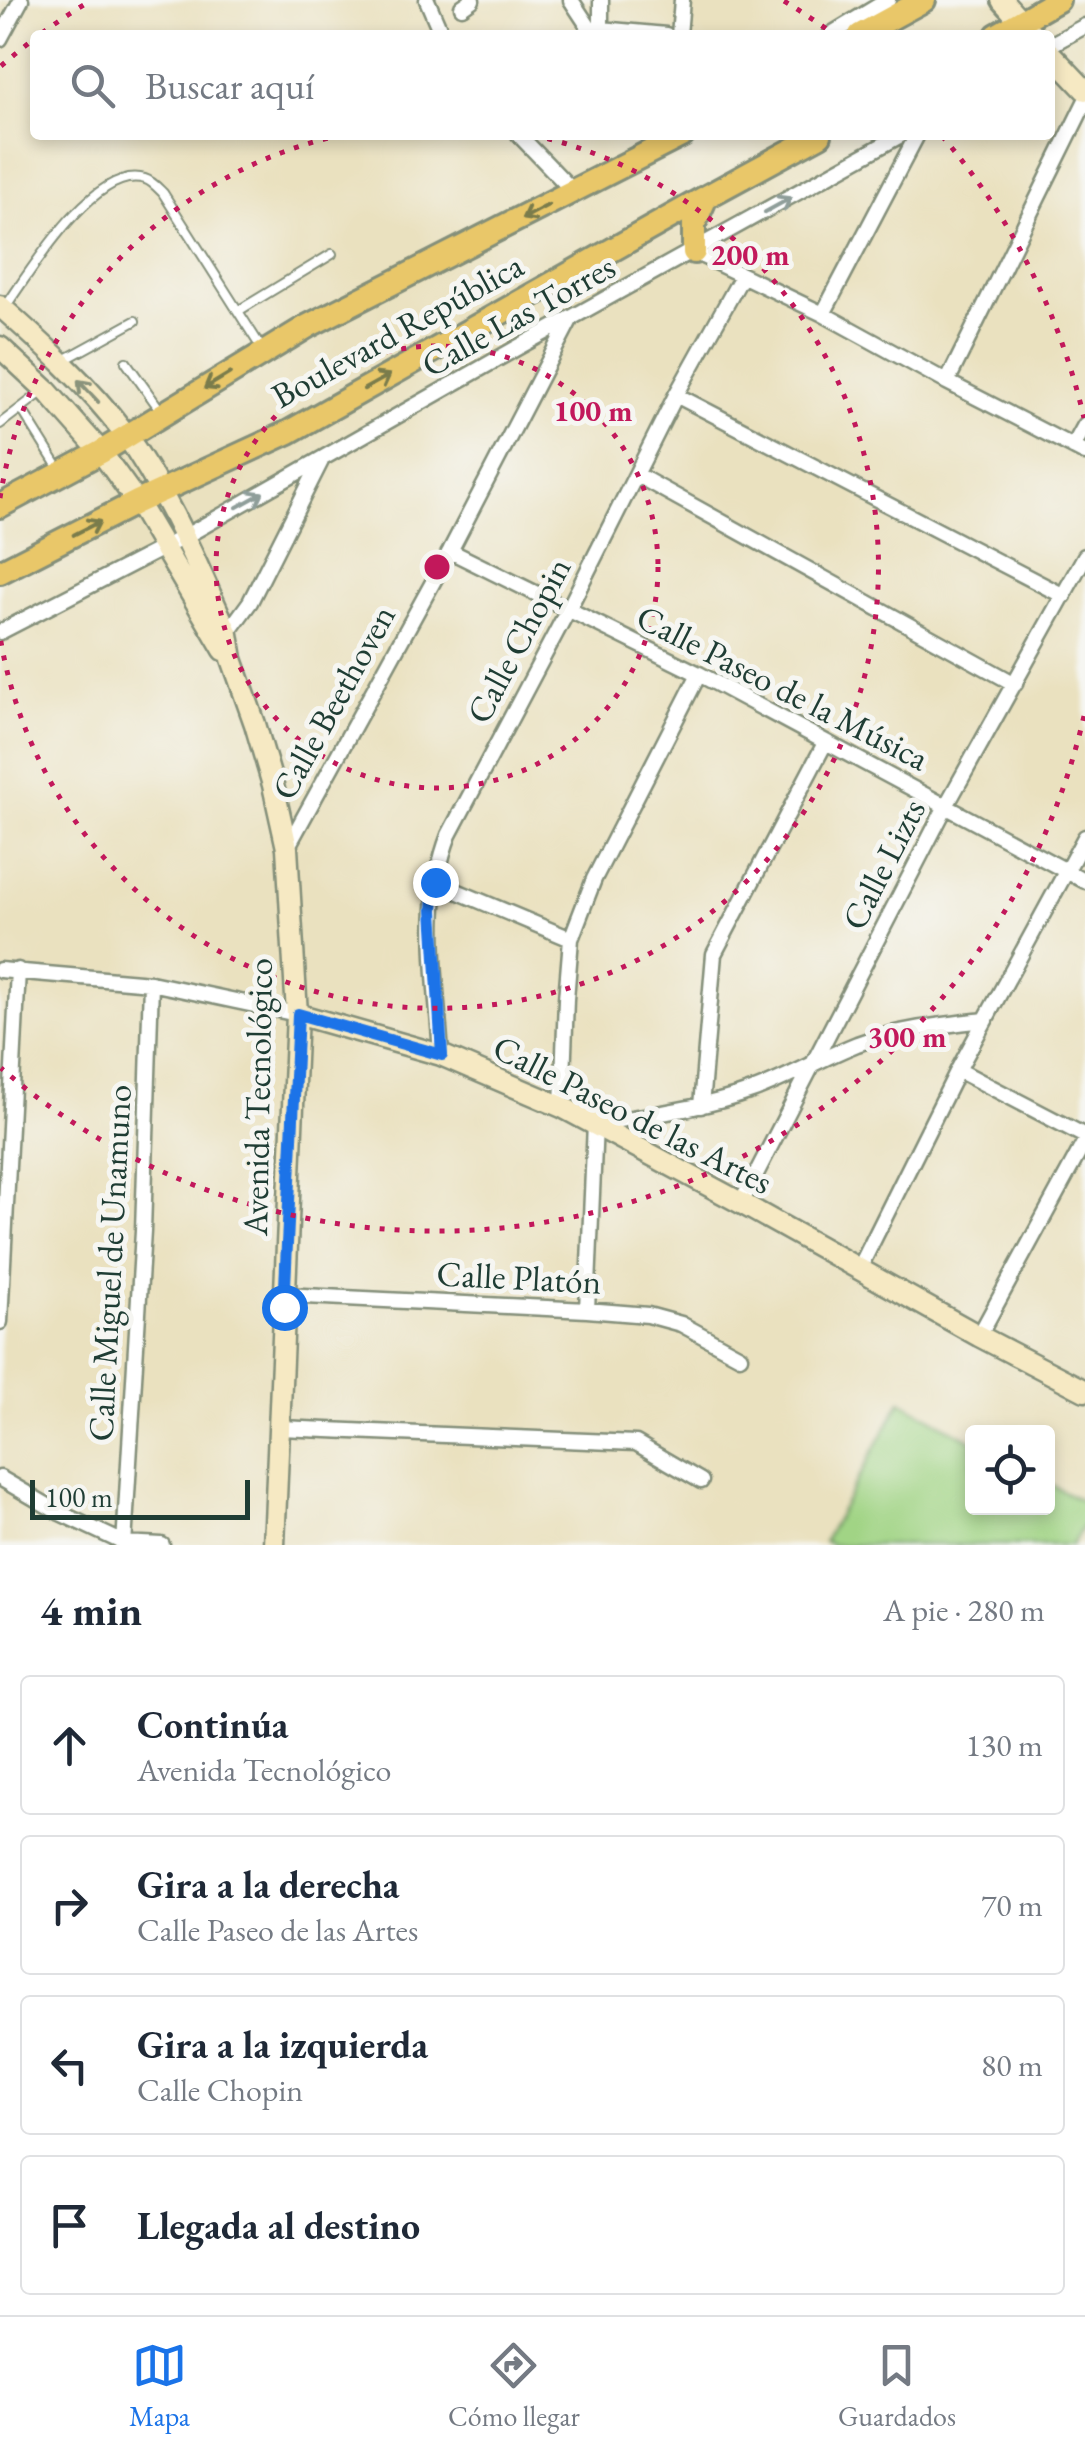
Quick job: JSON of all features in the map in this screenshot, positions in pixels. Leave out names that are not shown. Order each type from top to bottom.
[{"type":"main road","points":[[869,30],[924,0]]},
{"type":"main road","points":[[1002,0],[1026,28],[1058,0]]},
{"type":"main road","points":[[1055,58],[1085,90]]},
{"type":"main road","name":"Boulevard República","points":[[1,502],[101,452],[308,326],[672,140]]},
{"type":"main road","name":"Boulevard República","points":[[0,572],[137,502],[289,432],[811,140]]},
{"type":"main road","points":[[694,252],[694,224],[706,197]]},
{"type":"main road","points":[[648,230],[671,232],[694,252]]},
{"type":"main road","points":[[1,309],[60,362],[126,436],[162,492],[184,537],[226,646]]},
{"type":"main road","points":[[0,347],[46,390],[101,452],[137,502],[226,646]]},
{"type":"main road","name":"Avenida Tecnológico","points":[[226,646],[255,724],[287,848],[298,1014],[274,1545]]},
{"type":"main road","name":"Calle Paseo de las Artes","points":[[298,1014],[442,1055],[562,1107],[1085,1392]]},
{"type":"street","points":[[0,38],[21,0]]},
{"type":"street","points":[[427,0],[440,30]]},
{"type":"street","points":[[571,0],[592,30]]},
{"type":"street","points":[[595,30],[601,0]]},
{"type":"street","points":[[679,30],[682,0]]},
{"type":"street","points":[[836,30],[867,5],[888,0]]},
{"type":"street","points":[[1055,42],[1085,26]]},
{"type":"street","points":[[947,382],[1085,102]]},
{"type":"street","points":[[524,140],[574,192]]},
{"type":"street","name":"Calle Las Torres","points":[[0,632],[165,548],[892,140]]},
{"type":"street","points":[[824,314],[915,140]]},
{"type":"street","points":[[694,252],[824,314],[1079,450],[1085,425]]},
{"type":"street","name":"Calle Chopin","points":[[442,1055],[433,910],[435,882],[448,835],[568,610],[676,395],[742,276]]},
{"type":"street","name":"Calle Beethoven","points":[[287,848],[450,551],[571,319]]},
{"type":"street","points":[[676,395],[1064,596]]},
{"type":"street","points":[[226,646],[321,461]]},
{"type":"street","points":[[636,475],[1015,684]]},
{"type":"street","name":"Calle Paseo de la Música","points":[[450,551],[699,674],[1085,881]]},
{"type":"street","name":"Calle Lizts","points":[[741,1203],[946,806],[1085,556]]},
{"type":"street","points":[[562,1107],[572,939],[594,878],[699,674]]},
{"type":"street","points":[[701,1106],[714,954],[825,743]]},
{"type":"street","points":[[859,1269],[958,1070],[1085,837]]},
{"type":"street","points":[[435,882],[572,939]]},
{"type":"street","name":"Calle Paseo de las Artes","points":[[0,970],[152,983],[298,1014]]},
{"type":"street","points":[[0,1322],[18,970]]},
{"type":"street","name":"Calle Miguel de Unamuno","points":[[124,1544],[143,1230],[152,983]]},
{"type":"street","points":[[588,1310],[595,1124],[701,1106],[752,1091],[857,1044],[886,1036],[985,1020]]},
{"type":"street","points":[[958,1070],[1085,1138],[979,1336]]},
{"type":"street","name":"Calle Platón","points":[[284,1295],[588,1310],[666,1318],[740,1356]]},
{"type":"street","points":[[280,1428],[636,1443],[701,1481]]},
{"type":"street","points":[[0,1478],[124,1544],[162,1545]]},
{"type":"lane","points":[[1,309],[65,225],[99,191],[119,180],[140,178],[164,193],[264,352]]},
{"type":"lane","points":[[238,311],[332,254]]},
{"type":"lane","points":[[60,362],[134,321]]},
{"type":"lane","points":[[126,362],[162,414]]},
{"type":"lane","points":[[0,424],[46,390]]},
{"type":"lane","points":[[21,408],[62,473]]},
{"type":"green space","points":[[901,1401],[965,1437],[965,1515],[1055,1515],[1055,1487],[1085,1503],[1085,1522],[1072,1545],[831,1545],[824,1541]]},
{"type":"route","points":[[284,1307],[298,1014],[442,1055],[433,910],[435,882]]}]
